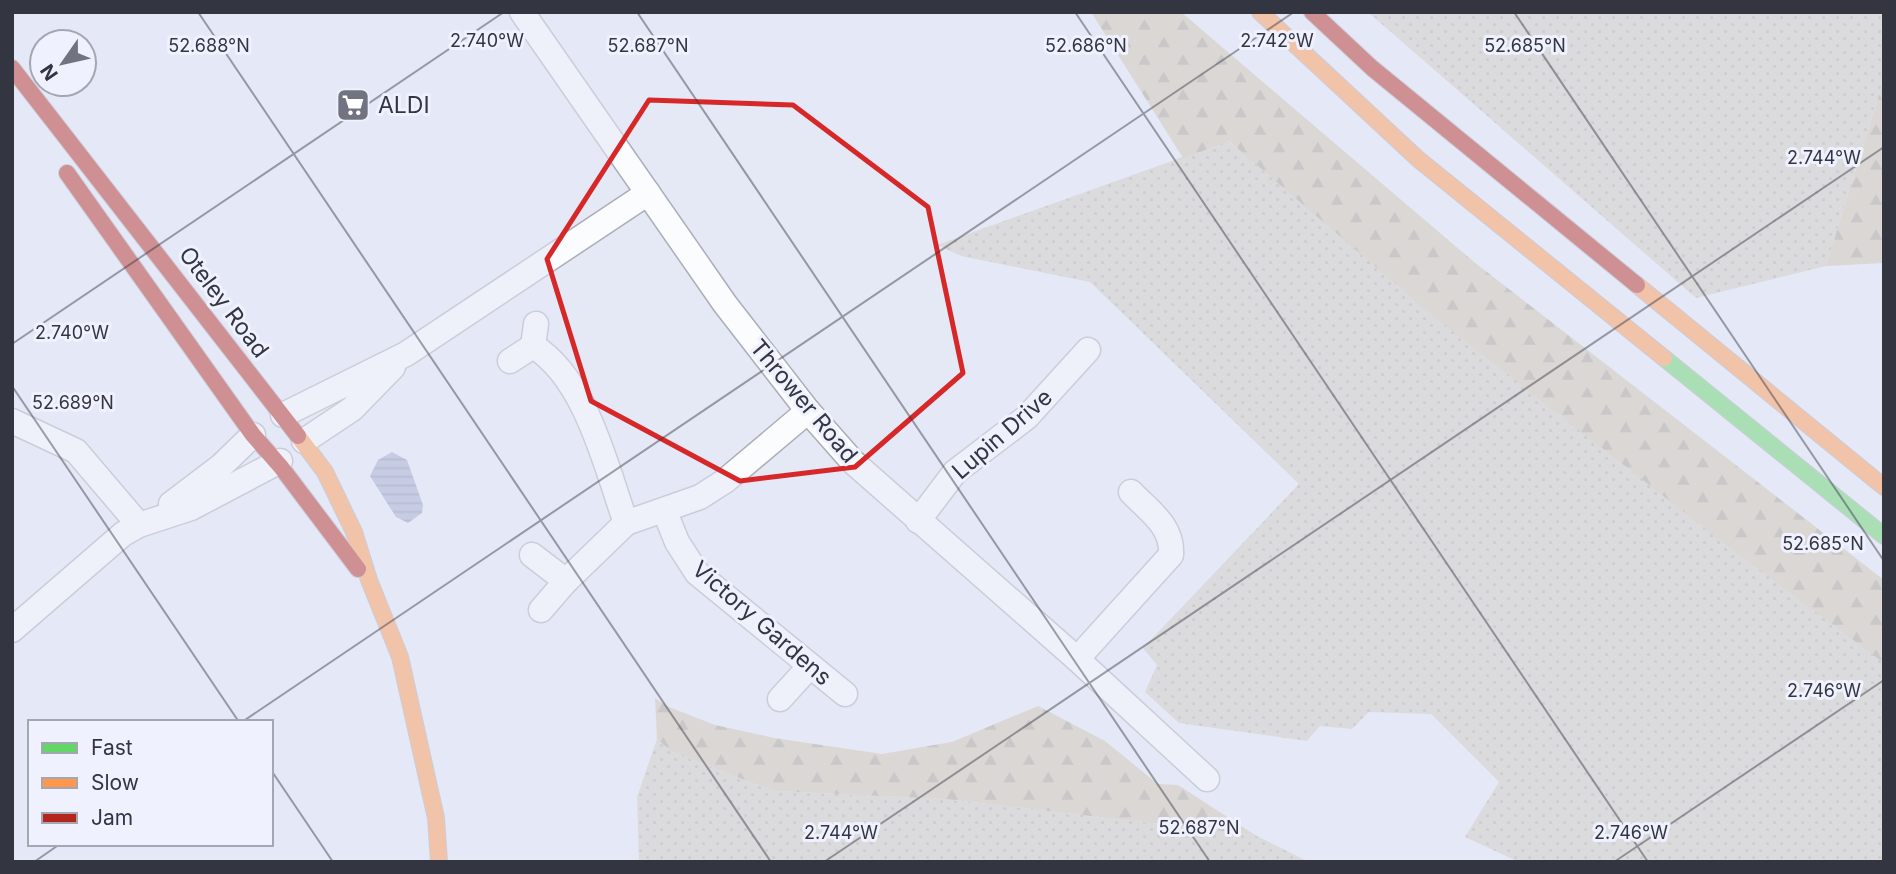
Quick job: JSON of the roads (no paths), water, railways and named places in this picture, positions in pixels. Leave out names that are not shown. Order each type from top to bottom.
[{"type":"main road","points":[[1259,12],[1418,159],[1884,536]]},
{"type":"main road","points":[[1312,12],[1372,68],[1884,487]]},
{"type":"main road","name":"Oteley Road","points":[[12,68],[304,441],[325,472],[354,532],[369,580],[397,646],[413,704],[436,818],[439,862]]},
{"type":"main road","name":"Oteley Road","points":[[60,163],[254,435],[280,461],[341,550],[369,580]]},
{"type":"main road","points":[[254,435],[283,415]]},
{"type":"main road","points":[[280,461],[304,441]]},
{"type":"street","name":"Thrower Road","points":[[522,12],[725,304],[808,411],[853,462],[1077,659],[1207,779]]},
{"type":"street","points":[[283,415],[403,356],[648,193]]},
{"type":"street","points":[[510,361],[534,335],[551,357],[587,413],[626,523]]},
{"type":"street","name":"Lupin Drive","points":[[918,521],[955,472],[1027,417],[1088,350]]},
{"type":"street","points":[[304,441],[352,408],[403,356]]},
{"type":"street","points":[[541,610],[566,581],[626,523],[664,512],[700,497],[725,481],[808,411]]},
{"type":"street","points":[[12,421],[76,452],[145,523]]},
{"type":"street","points":[[12,631],[114,541],[145,523],[222,466],[254,435]]},
{"type":"street","points":[[145,523],[191,508],[280,461]]},
{"type":"street","points":[[1077,659],[1171,555],[1172,540],[1168,529],[1131,492]]},
{"type":"street","name":"Victory Gardens","points":[[664,512],[677,542],[697,573],[845,694]]},
{"type":"street","points":[[532,555],[566,581]]},
{"type":"street","points":[[780,699],[810,666]]},
{"type":"water","points":[[392,452],[407,460],[423,505],[422,513],[408,523],[396,517],[370,476],[378,460]]},
{"type":"place","name":"ALDI","points":[[353,105]]}]
